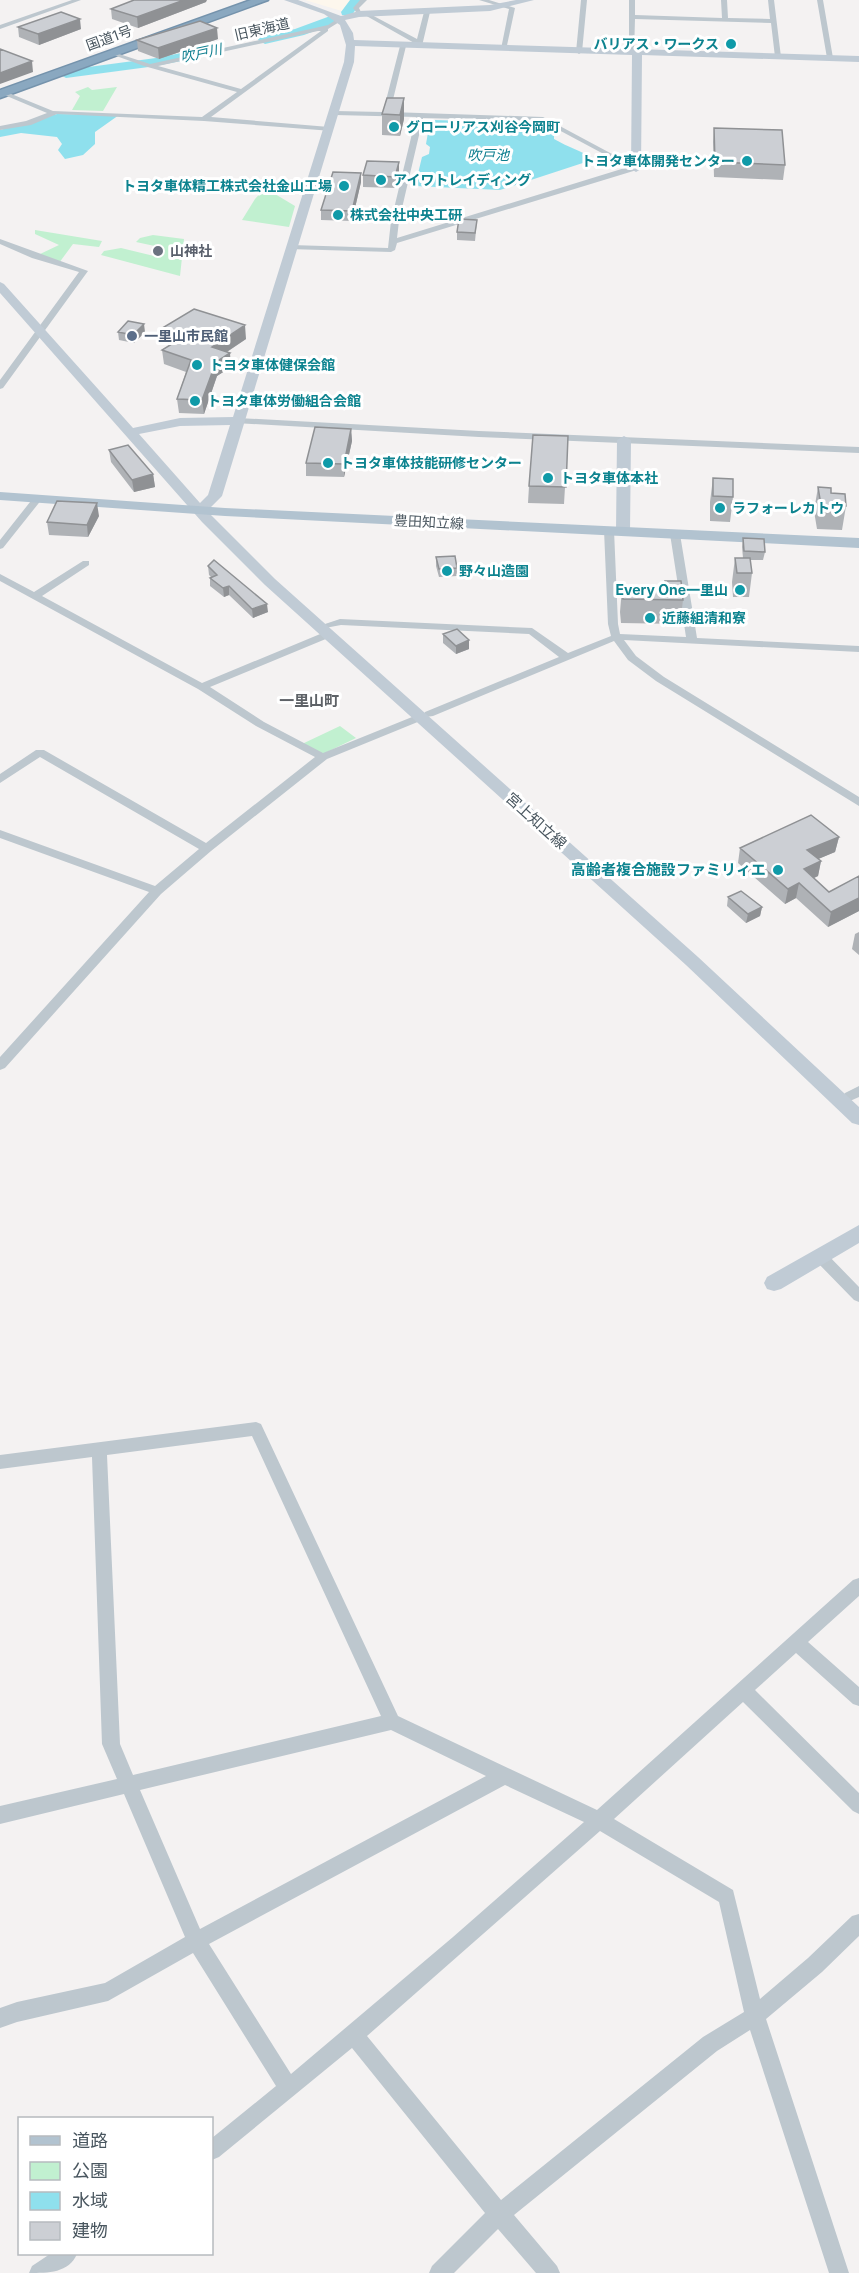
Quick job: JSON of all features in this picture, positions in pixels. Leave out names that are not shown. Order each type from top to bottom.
[{"type":"highway","name":"国道1号","points":[[1,92],[249,0]]},
{"type":"highway","name":"国道1号","points":[[1,92],[262,0]]},
{"type":"main road","name":"豊田知立線","points":[[0,496],[199,510],[859,543]]},
{"type":"street","points":[[0,27],[78,0]]},
{"type":"street","points":[[199,510],[215,496],[291,247],[335,113],[352,43],[350,30],[342,18],[289,0]]},
{"type":"street","points":[[364,0],[356,8],[363,14],[419,45]]},
{"type":"street","points":[[482,0],[512,8],[504,49]]},
{"type":"street","name":"旧東海道","points":[[145,65],[235,50],[330,26],[342,18],[363,14],[506,6],[529,0]]},
{"type":"street","points":[[579,52],[584,0]]},
{"type":"street","points":[[632,0],[636,169]]},
{"type":"street","points":[[724,0],[725,20]]},
{"type":"street","points":[[771,0],[778,57]]},
{"type":"street","points":[[820,0],[830,58]]},
{"type":"street","points":[[419,45],[427,12]]},
{"type":"street","points":[[631,17],[774,21]]},
{"type":"street","points":[[204,119],[330,26]]},
{"type":"street","points":[[352,43],[634,54],[859,59]]},
{"type":"street","points":[[386,114],[403,46]]},
{"type":"street","points":[[111,53],[145,65],[241,91]]},
{"type":"street","points":[[1,92],[52,113],[204,119],[329,129]]},
{"type":"street","points":[[0,128],[28,123],[52,113]]},
{"type":"street","points":[[335,113],[543,119],[636,169]]},
{"type":"street","points":[[291,247],[391,250],[395,221],[420,115]]},
{"type":"street","points":[[393,242],[624,170],[636,169]]},
{"type":"street","points":[[0,241],[34,256],[84,271],[0,386]]},
{"type":"street","name":"宮上知立線","points":[[0,286],[199,510],[270,582],[329,630],[425,716],[859,1118]]},
{"type":"street","points":[[130,432],[180,422],[238,421],[859,450]]},
{"type":"street","points":[[624,440],[616,531],[613,624],[616,637],[632,658],[660,680],[859,802]]},
{"type":"street","points":[[0,546],[37,499]]},
{"type":"street","points":[[675,534],[692,639]]},
{"type":"street","points":[[34,596],[86,563]]},
{"type":"street","points":[[0,577],[202,687],[260,724],[323,757]]},
{"type":"street","points":[[202,687],[329,630],[340,622],[532,631],[566,657]]},
{"type":"street","points":[[0,1065],[157,891],[207,848],[323,757],[616,637],[859,649]]},
{"type":"street","name":"宮上知立線","points":[[425,716],[702,958],[856,1097]]},
{"type":"street","points":[[0,779],[40,752],[207,848]]},
{"type":"street","points":[[0,834],[157,891]]},
{"type":"street","points":[[774,1282],[859,1233]]},
{"type":"street","points":[[820,1256],[859,1296]]},
{"type":"street","points":[[0,1462],[256,1429],[392,1722],[600,1821],[727,1896],[755,2016],[839,2273]]},
{"type":"street","points":[[99,1448],[111,1744],[196,1941],[289,2089]]},
{"type":"street","points":[[213,2149],[354,2035],[600,1821],[796,1642],[857,1591]]},
{"type":"street","points":[[796,1642],[859,1698]]},
{"type":"street","points":[[743,1690],[859,1805]]},
{"type":"street","points":[[0,1815],[392,1722]]},
{"type":"street","points":[[0,2018],[17,2012],[108,1992],[196,1941],[503,1776]]},
{"type":"street","points":[[439,2273],[499,2214],[710,2044],[755,2016],[815,1965],[859,1923]]},
{"type":"street","points":[[354,2035],[499,2214],[550,2273]]},
{"type":"street","points":[[39,2273],[64,2255]]},
{"type":"shaded area","points":[[305,0],[355,0],[345,12]]},
{"type":"green space","points":[[88,87],[92,90],[117,87],[103,111],[72,110],[80,96],[75,92]]},
{"type":"green space","points":[[265,188],[295,206],[289,227],[242,220]]},
{"type":"green space","points":[[35,230],[102,241],[99,247],[73,244],[59,263],[38,255],[59,245],[35,234]]},
{"type":"green space","points":[[153,235],[184,239],[180,276],[101,255],[104,251],[121,248],[154,256],[164,248],[136,242],[140,238]]},
{"type":"green space","points":[[340,726],[356,738],[321,755],[302,744]]},
{"type":"water","points":[[57,114],[119,115],[95,132],[95,144],[83,155],[65,159],[58,150],[62,144],[57,137],[21,133],[0,137],[0,130]]},
{"type":"water","name":"吹戸池","points":[[430,121],[531,123],[554,136],[554,139],[595,159],[500,190],[415,186],[422,157],[429,154],[430,147],[426,144]]},
{"type":"building","points":[[134,0],[184,0],[137,17],[111,9]]},
{"type":"building","points":[[61,12],[80,19],[38,34],[18,27]]},
{"type":"building","points":[[200,21],[217,28],[158,48],[137,40]]},
{"type":"building","points":[[0,49],[32,61],[0,73]]},
{"type":"building","points":[[387,98],[404,98],[400,115],[382,114]]},
{"type":"building","points":[[714,128],[782,130],[785,165],[715,162]]},
{"type":"building","points":[[367,161],[399,162],[395,177],[363,175]]},
{"type":"building","points":[[333,172],[361,173],[352,211],[321,210]]},
{"type":"building","points":[[459,219],[477,220],[475,233],[457,232]]},
{"type":"building","points":[[194,309],[245,325],[212,347],[230,353],[216,362],[202,400],[177,399],[191,360],[162,350],[188,334],[164,327]]},
{"type":"building","points":[[128,321],[144,324],[133,335],[118,332]]},
{"type":"building","points":[[315,427],[351,429],[344,464],[306,463]]},
{"type":"building","name":"トヨタ車体本社","points":[[533,435],[568,436],[566,487],[529,486]]},
{"type":"building","points":[[128,445],[153,474],[132,480],[109,450]]},
{"type":"building","points":[[713,478],[733,479],[733,497],[713,496]]},
{"type":"building","points":[[818,487],[831,488],[831,493],[845,494],[846,506],[821,505]]},
{"type":"building","points":[[57,501],[97,503],[87,525],[47,522]]},
{"type":"building","points":[[743,538],[764,539],[765,552],[744,551]]},
{"type":"building","points":[[455,556],[457,568],[439,569],[436,557]]},
{"type":"building","points":[[735,558],[750,558],[752,573],[737,573]]},
{"type":"building","points":[[214,560],[267,604],[252,609],[229,586],[223,588],[210,578],[217,575],[208,566]]},
{"type":"building","points":[[665,581],[681,581],[683,600],[623,599],[622,587],[666,587]]},
{"type":"building","points":[[457,629],[469,640],[456,646],[443,634]]},
{"type":"building","points":[[811,815],[839,837],[807,850],[821,861],[804,869],[829,892],[859,876],[859,898],[831,912],[799,883],[788,889],[740,848]]},
{"type":"building","points":[[741,891],[762,907],[748,914],[728,897]]},
{"type":"waterway","name":"吹戸川","points":[[347,12],[356,0]]},
{"type":"waterway","name":"吹戸川","points":[[265,40],[299,32],[333,19]]},
{"type":"waterway","name":"吹戸川","points":[[66,74],[156,62],[216,50]]},
{"type":"place","name":"バリアス・ワークス","points":[[731,44]]},
{"type":"place","name":"グローリアス刈谷今岡町","points":[[394,127]]},
{"type":"place","name":"トヨタ車体開発センター","points":[[747,161]]},
{"type":"place","name":"アイワトレイディング","points":[[381,180]]},
{"type":"place","name":"トヨタ車体精工株式会社金山工場","points":[[344,186]]},
{"type":"place","name":"株式会社中央工研","points":[[338,215]]},
{"type":"place","name":"山神社","points":[[158,251]]},
{"type":"place","name":"一里山市民館","points":[[132,336]]},
{"type":"place","name":"トヨタ車体健保会館","points":[[197,365]]},
{"type":"place","name":"トヨタ車体労働組合会館","points":[[195,401]]},
{"type":"place","name":"トヨタ車体技能研修センター","points":[[328,463]]},
{"type":"place","name":"トヨタ車体本社","points":[[548,478]]},
{"type":"place","name":"ラフォーレカトウ","points":[[720,508]]},
{"type":"place","name":"野々山造園","points":[[447,571]]},
{"type":"place","name":"Every One一里山","points":[[740,590]]},
{"type":"place","name":"近藤組清和寮","points":[[650,618]]},
{"type":"place","name":"高齢者複合施設ファミリィエ","points":[[778,870]]},
{"type":"district","name":"一里山町","points":[[309,701]]}]
